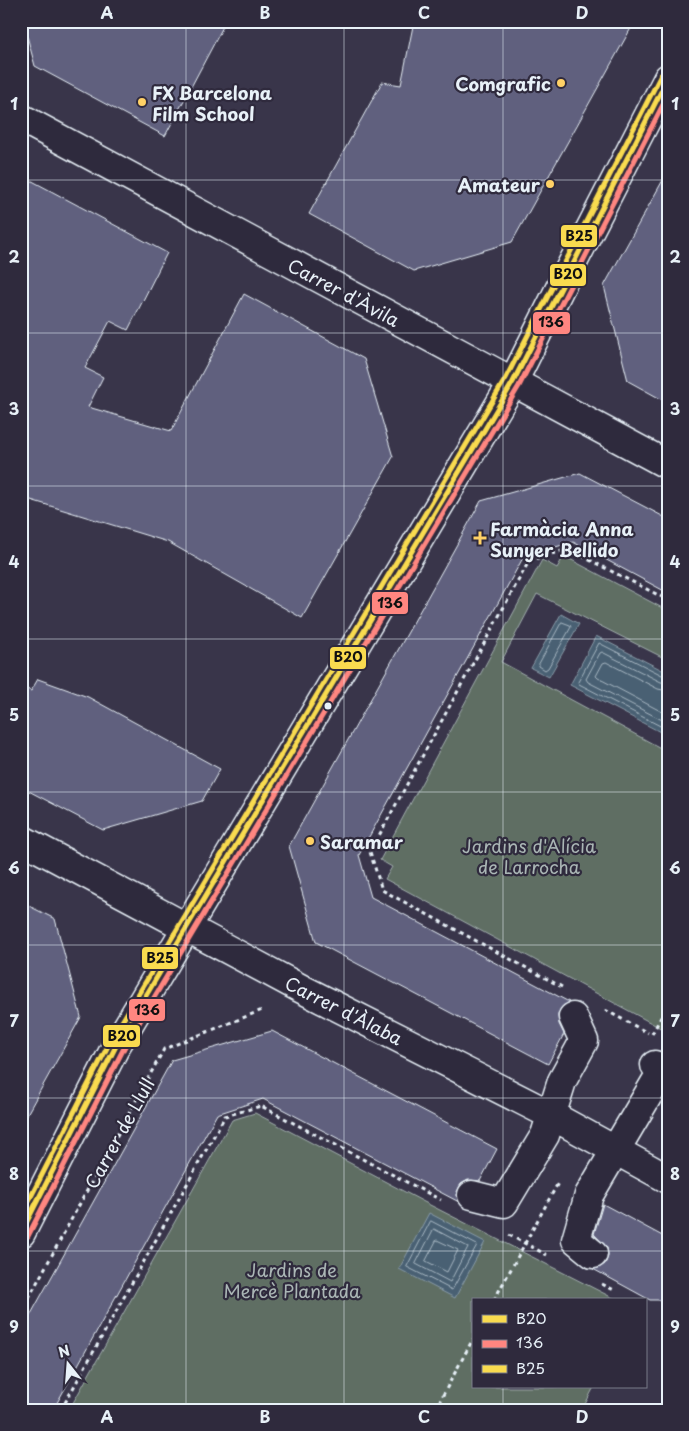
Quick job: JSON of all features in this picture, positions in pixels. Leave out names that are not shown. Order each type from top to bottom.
[{"type":"street","points":[[25,1218],[108,1062],[186,928],[513,382],[668,78]]},
{"type":"street","name":"Carrer d'Àvila","points":[[21,118],[668,465]]},
{"type":"street","name":"Carrer d'Àlaba","points":[[21,839],[300,988],[551,1115],[668,1179]]},
{"type":"street","points":[[460,1199],[504,1203],[545,1135],[562,1081],[584,1040],[573,1017]]},
{"type":"street","points":[[593,1254],[576,1240],[589,1195],[661,1073],[657,1052]]},
{"type":"path","points":[[564,988],[382,890],[370,852],[529,560],[568,549],[668,600]]},
{"type":"path","points":[[657,1052],[652,1035],[668,1004]]},
{"type":"path","points":[[599,1007],[652,1035]]},
{"type":"path","name":"Carrer de Llull","points":[[21,1312],[164,1049],[265,1009]]},
{"type":"path","points":[[61,1410],[225,1116],[262,1106],[460,1199]]},
{"type":"path","points":[[495,1298],[558,1182]]},
{"type":"path","points":[[507,1235],[549,1256]]},
{"type":"path","points":[[597,1281],[614,1290]]},
{"type":"path","points":[[435,1410],[472,1341]]},
{"type":"green space","name":"Jardins d'Alícia de Larrocha","points":[[564,556],[668,611],[668,660],[537,594],[501,662],[668,752],[668,1032],[385,879],[392,867],[380,860],[542,560],[557,568]]},
{"type":"green space","name":"Jardins de Mercè Plantada","points":[[255,1113],[613,1298],[472,1298],[472,1388],[593,1388],[582,1410],[69,1410],[232,1120]]},
{"type":"water","points":[[561,614],[579,624],[549,677],[531,668]]},
{"type":"water","points":[[596,636],[668,673],[668,736],[570,685]]},
{"type":"water","points":[[429,1213],[485,1242],[455,1298],[399,1269]]},
{"type":"building","name":"FX Barcelona Film School","points":[[23,21],[226,21],[165,136],[35,66]]},
{"type":"building","points":[[414,21],[635,21],[512,242],[414,271],[309,214],[382,82],[401,85]]},
{"type":"building","points":[[668,171],[668,403],[628,381],[604,286]]},
{"type":"building","points":[[21,175],[167,253],[128,330],[110,321],[85,368],[103,377],[88,407],[171,431],[244,294],[364,359],[393,457],[302,618],[168,542],[21,497]]},
{"type":"building","points":[[580,473],[668,519],[668,593],[573,542],[524,556],[359,855],[371,897],[569,1002],[561,1008],[558,1015],[559,1024],[564,1034],[548,1064],[316,942],[289,846],[481,501]]},
{"type":"building","points":[[38,679],[88,697],[220,769],[202,801],[103,830],[21,787],[21,686],[31,691]]},
{"type":"building","points":[[21,902],[55,919],[81,1017],[21,1125]]},
{"type":"building","points":[[272,1031],[497,1149],[480,1181],[468,1180],[461,1184],[457,1192],[459,1202],[263,1099],[217,1114],[53,1410],[21,1410],[21,1332],[172,1060]]},
{"type":"building","points":[[603,1204],[668,1239],[668,1300],[650,1300],[593,1269],[605,1264],[608,1256],[607,1248],[594,1234]]},
{"type":"transit line","name":"B25","points":[[21,1216],[111,1040],[506,378],[661,75]]},
{"type":"transit line","name":"B20","points":[[21,1233],[117,1044],[513,382],[668,78]]},
{"type":"transit line","name":"136","points":[[28,1236],[124,1048],[519,386],[668,95]]},
{"type":"place","name":"Comgrafic","points":[[561,83]]},
{"type":"place","name":"FX Barcelona Film School","points":[[142,102]]},
{"type":"place","name":"Amateur","points":[[550,184]]},
{"type":"place","name":"Farmàcia Anna Sunyer Bellido","points":[[480,538]]},
{"type":"place","name":"Saramar","points":[[310,841]]}]
